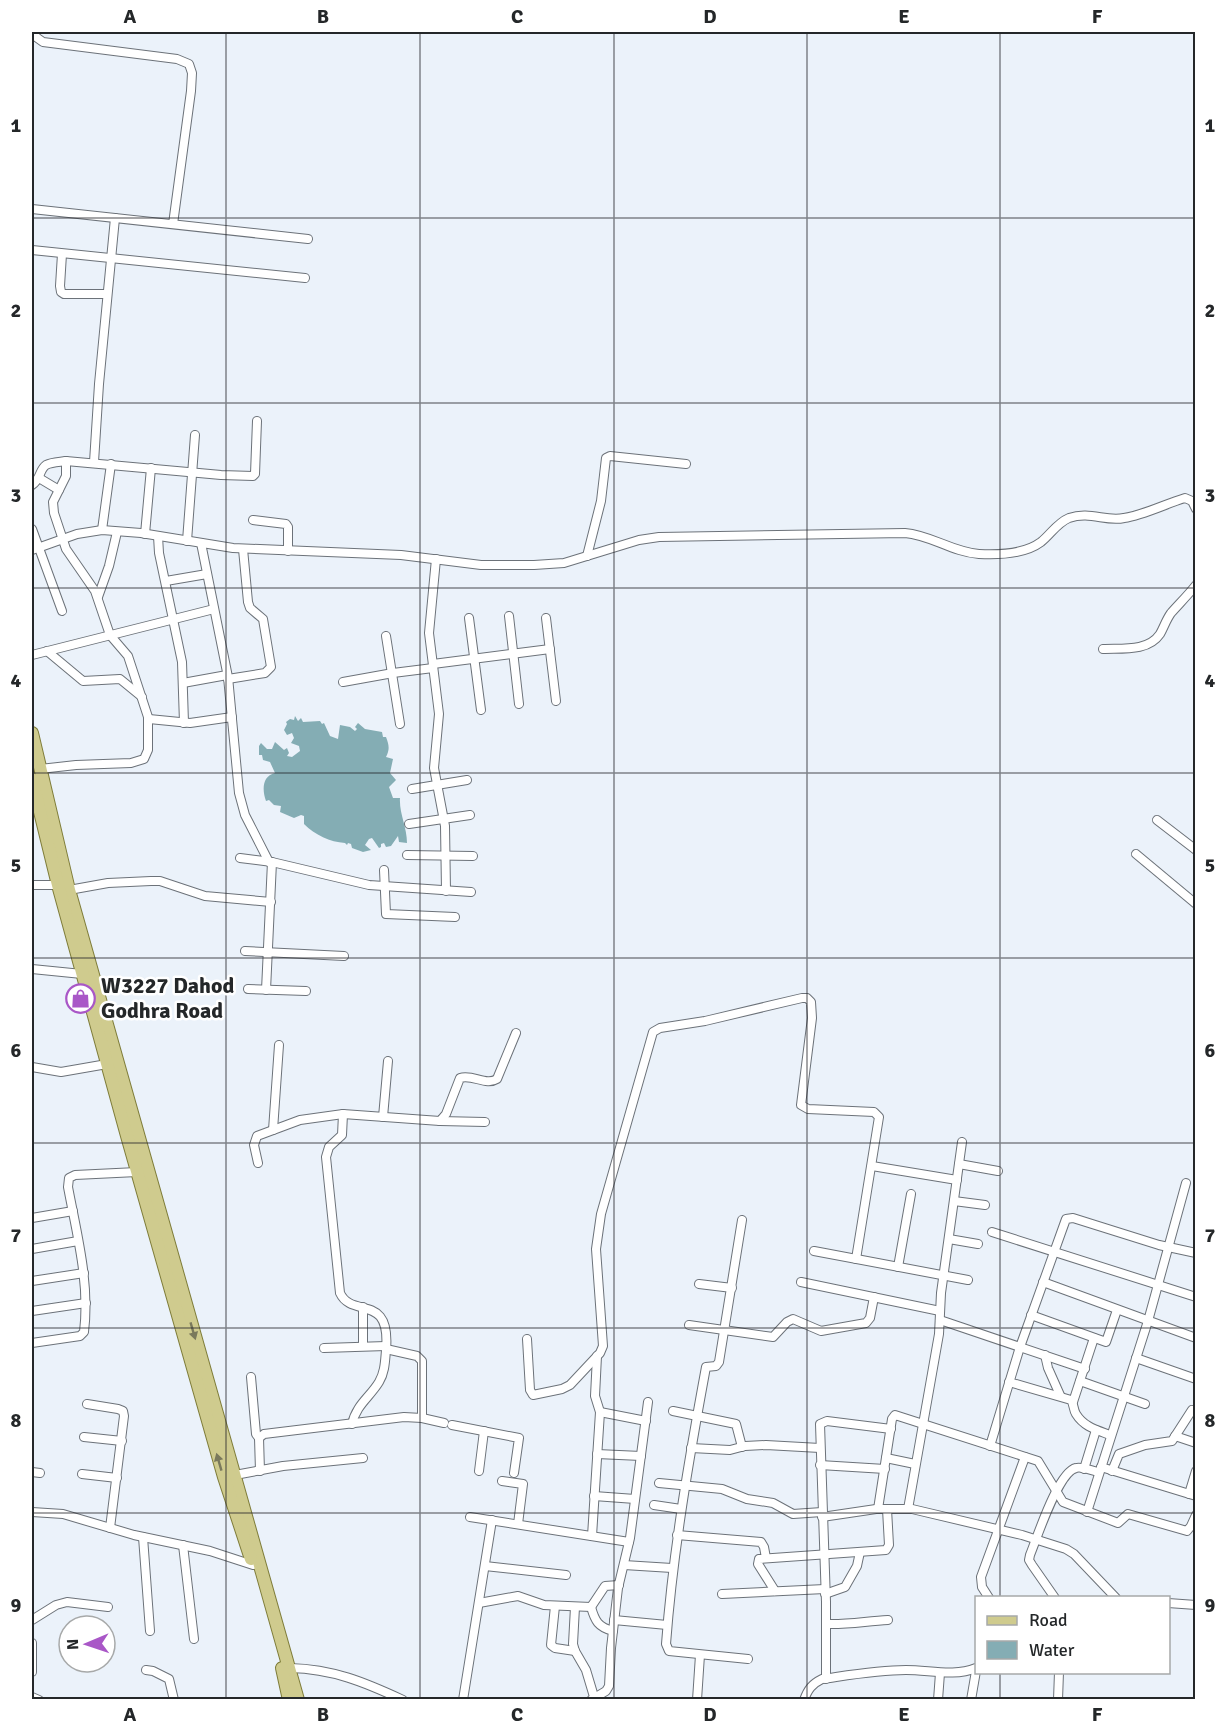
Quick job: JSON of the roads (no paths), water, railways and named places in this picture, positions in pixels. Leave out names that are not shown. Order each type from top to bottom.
[{"type":"main road","points":[[32,733],[82,974],[224,1477],[253,1565],[289,1700]]},
{"type":"main road","points":[[32,779],[33,798],[63,888],[235,1475],[298,1700]]},
{"type":"street","points":[[34,32],[36,37],[43,42],[177,59],[189,64],[192,73],[191,91],[173,224]]},
{"type":"street","points":[[32,209],[308,238]]},
{"type":"street","points":[[94,462],[115,218]]},
{"type":"street","points":[[32,250],[305,278]]},
{"type":"street","points":[[62,254],[61,292],[64,294],[107,294]]},
{"type":"street","points":[[32,484],[48,464],[66,461],[221,476],[255,476],[257,421]]},
{"type":"street","points":[[188,541],[195,435]]},
{"type":"street","points":[[587,556],[601,501],[606,458],[610,456],[686,464]]},
{"type":"street","points":[[40,769],[130,763],[144,759],[148,750],[148,719],[128,656],[110,635],[98,597],[70,556],[61,538],[53,502],[66,476],[66,461]]},
{"type":"street","points":[[102,530],[111,464]]},
{"type":"street","points":[[145,534],[151,468]]},
{"type":"street","points":[[39,478],[59,490]]},
{"type":"street","points":[[35,548],[61,538],[102,530],[243,549],[401,555],[480,565],[534,565],[564,563],[639,540],[659,537],[905,533],[926,536],[963,552],[979,554],[1017,552],[1040,543],[1057,525],[1075,517],[1093,515],[1124,518],[1185,498],[1192,501],[1196,510]]},
{"type":"street","points":[[254,520],[288,525],[288,551]]},
{"type":"street","points":[[32,530],[35,548],[62,611]]},
{"type":"street","points":[[98,597],[109,566],[117,532]]},
{"type":"street","points":[[158,536],[159,553],[182,662],[184,723]]},
{"type":"street","points":[[201,543],[227,677],[241,802],[271,862],[266,990]]},
{"type":"street","points":[[183,683],[265,673],[271,667],[263,619],[250,608],[248,602],[243,549]]},
{"type":"street","points":[[436,559],[429,633],[439,714],[434,762],[443,818],[446,891]]},
{"type":"street","points":[[166,581],[207,574]]},
{"type":"street","points":[[1103,649],[1142,647],[1152,642],[1171,613],[1196,585]]},
{"type":"street","points":[[32,655],[214,609]]},
{"type":"street","points":[[509,616],[519,705]]},
{"type":"street","points":[[469,618],[481,710]]},
{"type":"street","points":[[546,618],[556,701]]},
{"type":"street","points":[[387,636],[400,724]]},
{"type":"street","points":[[343,682],[473,659],[550,649]]},
{"type":"street","points":[[47,651],[83,681],[120,679],[143,698]]},
{"type":"street","points":[[148,719],[184,723],[232,717]]},
{"type":"street","points":[[412,789],[467,780]]},
{"type":"street","points":[[409,824],[470,814]]},
{"type":"street","points":[[1156,820],[1196,850]]},
{"type":"street","points":[[1136,854],[1196,904]]},
{"type":"street","points":[[407,855],[472,856]]},
{"type":"street","points":[[240,858],[271,862],[385,888],[471,892]]},
{"type":"street","points":[[384,870],[386,914],[455,917]]},
{"type":"street","points":[[32,885],[63,888],[151,880],[205,896],[271,902]]},
{"type":"street","points":[[245,951],[344,956]]},
{"type":"street","points":[[32,969],[82,974]]},
{"type":"street","points":[[248,989],[306,991]]},
{"type":"street","points":[[592,1536],[600,1412],[595,1396],[597,1356],[604,1339],[596,1249],[599,1222],[647,1051],[656,1029],[705,1021],[754,1008],[807,998],[811,1002],[812,1018],[801,1105],[808,1109],[877,1113],[879,1124],[856,1259]]},
{"type":"street","points":[[440,1120],[446,1114],[460,1078],[470,1076],[490,1082],[497,1079],[516,1033]]},
{"type":"street","points":[[273,1130],[279,1045]]},
{"type":"street","points":[[383,1117],[388,1061]]},
{"type":"street","points":[[32,1067],[61,1072],[107,1064]]},
{"type":"street","points":[[258,1163],[254,1140],[257,1136],[300,1120],[343,1114],[485,1122]]},
{"type":"street","points":[[343,1114],[342,1135],[329,1147],[326,1157],[340,1293],[347,1303],[363,1307],[378,1315],[386,1328],[384,1370],[380,1381],[357,1407],[352,1424]]},
{"type":"street","points":[[908,1509],[939,1334],[944,1275],[962,1142]]},
{"type":"street","points":[[959,1164],[998,1171]]},
{"type":"street","points":[[872,1166],[957,1180]]},
{"type":"street","points":[[32,1343],[82,1335],[86,1316],[84,1273],[68,1181],[72,1176],[137,1172]]},
{"type":"street","points":[[1087,1512],[1159,1285],[1186,1183]]},
{"type":"street","points":[[898,1267],[911,1194]]},
{"type":"street","points":[[954,1201],[985,1205]]},
{"type":"street","points":[[32,1218],[73,1211]]},
{"type":"street","points":[[990,1446],[1020,1347],[1066,1219],[1069,1217],[1196,1253]]},
{"type":"street","points":[[742,1220],[718,1365],[706,1367],[691,1448],[672,1568],[667,1650],[747,1659]]},
{"type":"street","points":[[992,1232],[1196,1297]]},
{"type":"street","points":[[949,1239],[978,1244]]},
{"type":"street","points":[[32,1249],[78,1241]]},
{"type":"street","points":[[814,1251],[968,1280]]},
{"type":"street","points":[[32,1281],[84,1273]]},
{"type":"street","points":[[801,1282],[940,1311]]},
{"type":"street","points":[[1043,1282],[1196,1338]]},
{"type":"street","points":[[699,1284],[732,1288]]},
{"type":"street","points":[[689,1325],[773,1337],[792,1319],[821,1331],[866,1323],[870,1318],[874,1297]]},
{"type":"street","points":[[32,1311],[86,1303]]},
{"type":"street","points":[[363,1307],[363,1346]]},
{"type":"street","points":[[1031,1315],[1104,1342],[1107,1341],[1117,1310]]},
{"type":"street","points":[[940,1320],[1085,1368]]},
{"type":"street","points":[[527,1338],[530,1390],[533,1395],[570,1385],[597,1356]]},
{"type":"street","points":[[1094,1338],[1073,1402],[1076,1413],[1084,1423],[1110,1435]]},
{"type":"street","points":[[324,1348],[386,1347],[417,1356],[422,1361],[422,1418]]},
{"type":"street","points":[[1045,1355],[1060,1395]]},
{"type":"street","points":[[1136,1358],[1196,1379]]},
{"type":"street","points":[[251,1377],[256,1434],[259,1438],[260,1471]]},
{"type":"street","points":[[1080,1381],[1145,1404]]},
{"type":"street","points":[[1009,1382],[1060,1395],[1073,1402]]},
{"type":"street","points":[[575,1606],[573,1644],[586,1670],[594,1699],[606,1691],[609,1686],[612,1631],[629,1542],[648,1402]]},
{"type":"street","points":[[87,1404],[123,1412],[122,1442],[110,1528]]},
{"type":"street","points":[[1112,1471],[1119,1454],[1145,1445],[1172,1442],[1192,1410]]},
{"type":"street","points":[[600,1412],[646,1421]]},
{"type":"street","points":[[673,1412],[736,1424],[742,1447]]},
{"type":"street","points":[[775,1592],[758,1563],[759,1559],[824,1556],[887,1549],[883,1509],[885,1469],[892,1419],[895,1414],[1041,1464],[1063,1502],[1118,1523],[1128,1514],[1186,1531],[1196,1515]]},
{"type":"street","points":[[259,1438],[264,1434],[404,1417],[422,1418],[519,1438],[514,1473]]},
{"type":"street","points":[[826,1679],[819,1428],[823,1422],[891,1430]]},
{"type":"street","points":[[1084,1469],[1096,1430]]},
{"type":"street","points":[[479,1471],[484,1431]]},
{"type":"street","points":[[1175,1436],[1196,1443]]},
{"type":"street","points":[[84,1437],[122,1442]]},
{"type":"street","points":[[691,1448],[730,1450],[766,1445],[820,1448]]},
{"type":"street","points":[[597,1454],[641,1456]]},
{"type":"street","points":[[987,1596],[980,1582],[1026,1457]]},
{"type":"street","points":[[235,1475],[283,1466],[363,1458]]},
{"type":"street","points":[[886,1458],[915,1464]]},
{"type":"street","points":[[820,1465],[885,1469]]},
{"type":"street","points":[[1055,1596],[1029,1560],[1056,1491],[1072,1470],[1112,1471],[1192,1495],[1196,1471]]},
{"type":"street","points":[[82,1474],[117,1478]]},
{"type":"street","points":[[502,1481],[523,1484],[518,1524]]},
{"type":"street","points":[[659,1483],[722,1489],[747,1499],[773,1503],[793,1514],[822,1515],[908,1509],[1000,1529],[1066,1549],[1074,1554],[1114,1596]]},
{"type":"street","points":[[594,1496],[635,1499]]},
{"type":"street","points":[[654,1505],[681,1509]]},
{"type":"street","points":[[32,1512],[63,1514],[143,1537],[210,1551],[253,1565]]},
{"type":"street","points":[[470,1517],[629,1542]]},
{"type":"street","points":[[463,1700],[492,1520]]},
{"type":"street","points":[[677,1535],[761,1542],[766,1558]]},
{"type":"street","points":[[143,1537],[150,1631]]},
{"type":"street","points":[[183,1545],[195,1639]]},
{"type":"street","points":[[722,1594],[825,1592],[845,1587],[857,1566],[860,1552]]},
{"type":"street","points":[[624,1565],[672,1568]]},
{"type":"street","points":[[485,1566],[566,1575]]},
{"type":"street","points":[[612,1631],[598,1625],[594,1620],[591,1607],[605,1586],[619,1585]]},
{"type":"street","points":[[478,1603],[518,1596],[543,1605],[591,1607]]},
{"type":"street","points":[[32,1620],[56,1605],[67,1602],[108,1607]]},
{"type":"street","points":[[1170,1603],[1196,1605]]},
{"type":"street","points":[[555,1606],[551,1645],[555,1648],[575,1651]]},
{"type":"street","points":[[614,1620],[667,1625]]},
{"type":"street","points":[[826,1624],[848,1625],[862,1621],[888,1620]]},
{"type":"street","points":[[32,1643],[32,1672]]},
{"type":"street","points":[[697,1700],[700,1655]]},
{"type":"street","points":[[290,1668],[331,1672],[357,1679],[403,1700]]},
{"type":"street","points":[[804,1700],[809,1688],[815,1682],[826,1679],[872,1672],[907,1670],[961,1672],[975,1669]]},
{"type":"street","points":[[147,1670],[169,1679],[174,1700]]},
{"type":"street","points":[[938,1700],[940,1672]]},
{"type":"street","points":[[971,1700],[975,1674]]},
{"type":"street","points":[[1059,1674],[1059,1700]]},
{"type":"street","points":[[32,1697],[39,1700]]},
{"type":"water","points":[[295,716],[298,721],[301,718],[303,722],[320,721],[324,723],[330,736],[338,739],[340,725],[350,727],[355,731],[358,723],[365,729],[382,732],[388,745],[386,757],[393,759],[390,773],[396,780],[389,787],[393,798],[400,798],[407,843],[399,842],[398,836],[391,846],[386,847],[384,843],[379,848],[372,838],[365,845],[371,850],[363,852],[352,848],[351,844],[347,845],[318,835],[304,824],[304,816],[294,818],[280,812],[281,806],[274,805],[269,800],[266,801],[265,780],[275,773],[270,762],[263,760],[262,755],[259,755],[259,746],[261,743],[267,749],[272,749],[275,742],[284,750],[287,748],[289,753],[287,756],[292,757],[300,751],[299,746],[291,743],[294,738],[292,733],[287,735],[284,730],[286,722],[290,719],[294,720]]},
{"type":"place","name":"W3227 Dahod Godhra Road","points":[[80,998]]}]
